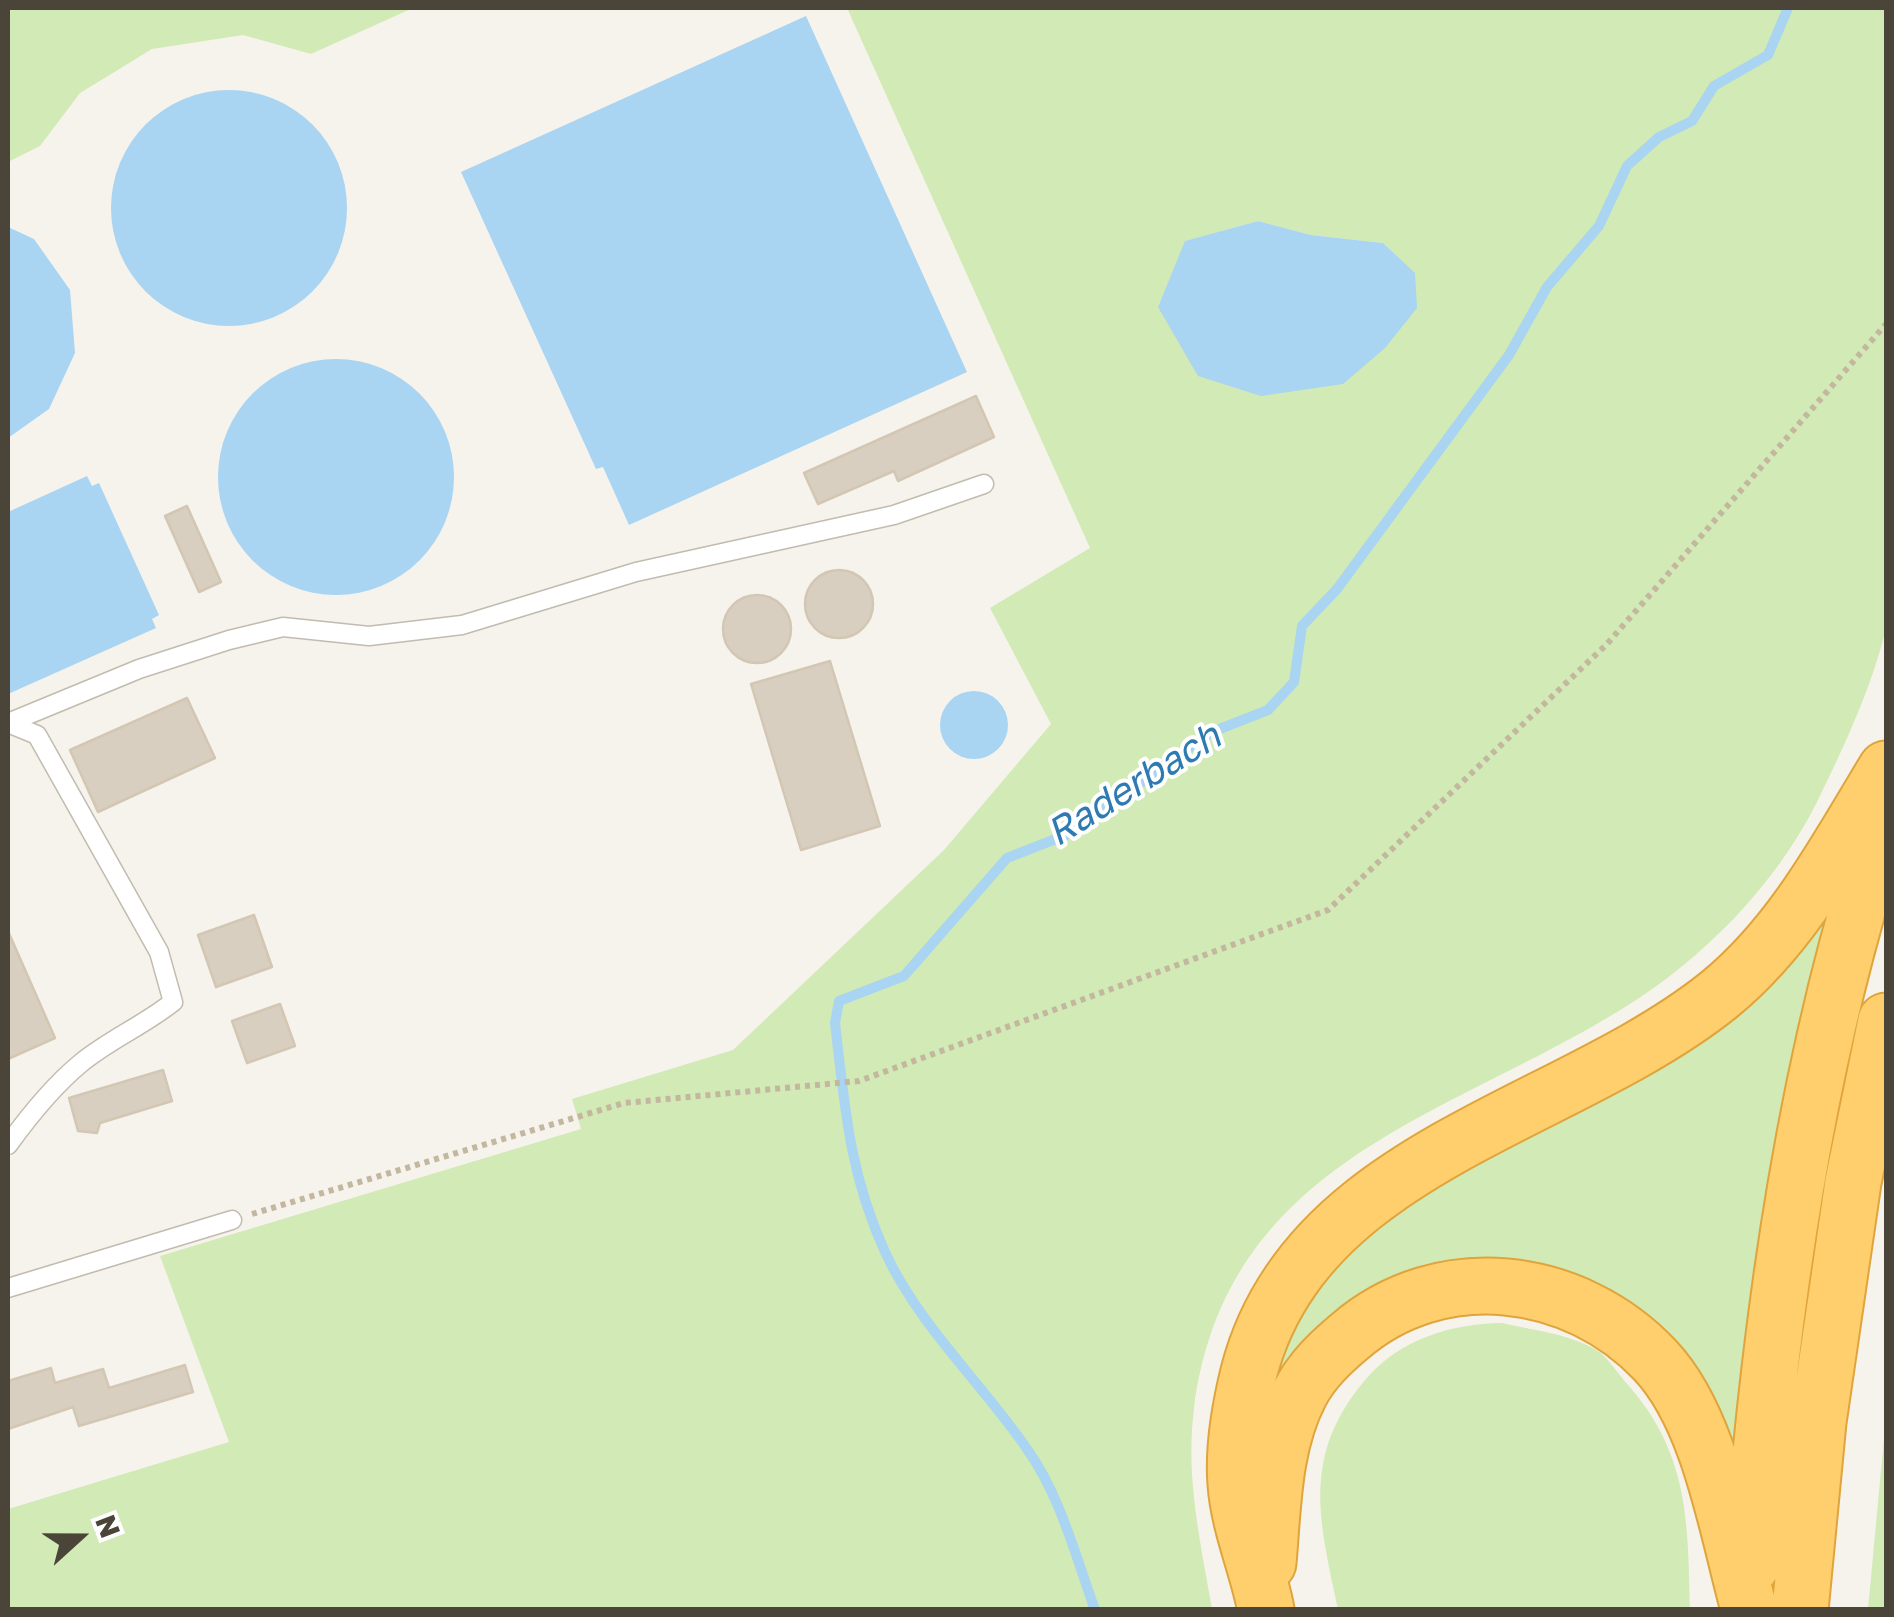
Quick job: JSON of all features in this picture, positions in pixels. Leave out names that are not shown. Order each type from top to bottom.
[{"type":"highway","points":[[1265,1605],[1236,1486],[1238,1415],[1258,1334],[1297,1268],[1356,1208],[1432,1158],[1644,1048],[1721,993],[1770,945],[1812,891],[1886,769]]},
{"type":"highway","points":[[1766,1608],[1763,1415],[1799,1170],[1838,996],[1886,818]]},
{"type":"highway","points":[[1766,1608],[1824,1384],[1854,1182],[1886,1021]]},
{"type":"highway","points":[[1265,1605],[1280,1446],[1300,1392],[1323,1360],[1369,1320],[1431,1292],[1492,1284],[1554,1294],[1614,1322],[1658,1362],[1697,1424],[1766,1608]]},
{"type":"lane","points":[[8,723],[138,669],[229,640],[283,627],[369,636],[462,625],[636,572],[894,515],[984,484]]},
{"type":"lane","points":[[8,723],[36,734],[159,952],[173,1002],[139,1029],[83,1062],[32,1112],[8,1145]]},
{"type":"lane","points":[[8,1288],[232,1220]]},
{"type":"path","points":[[232,1220],[624,1103],[860,1080],[1328,910],[1607,644],[1886,324]]},
{"type":"green space","points":[[8,8],[413,8],[311,54],[243,35],[152,49],[80,93],[40,146],[8,162]]},
{"type":"green space","points":[[847,8],[1886,8],[1889,595],[1885,632],[1856,719],[1800,833],[1758,891],[1708,944],[1622,1009],[1353,1157],[1297,1202],[1249,1257],[1214,1325],[1194,1409],[1193,1485],[1212,1609],[8,1610],[8,1509],[229,1442],[160,1256],[581,1129],[572,1099],[733,1050],[944,850],[1051,724],[990,608],[1090,548]],"holes":[[[1258,221],[1311,235],[1383,243],[1414,273],[1158,307],[1186,241]]]},
{"type":"green space","points":[[1840,896],[1733,1484],[1716,1418],[1490,1260],[1264,1410],[1282,1353],[1303,1310],[1331,1271],[1371,1227]]},
{"type":"green space","points":[[1502,1323],[1564,1337],[1598,1351],[1649,1412],[1664,1438],[1681,1491],[1690,1609],[1338,1609],[1325,1546],[1320,1489],[1332,1434],[1345,1407],[1380,1365],[1411,1344],[1446,1331]]},
{"type":"green space","points":[[1886,1419],[1886,1609],[1868,1609],[1885,1428]]},
{"type":"water","points":[[806,16],[967,372],[629,525],[603,467],[596,469],[461,172]]},
{"type":"water","points":[[229,90],[274,99],[312,125],[338,163],[347,208],[338,253],[312,291],[274,317],[229,326],[184,317],[146,291],[120,253],[111,208],[120,163],[146,125],[184,99]]},
{"type":"water","points":[[1258,221],[1311,235],[1383,243],[1415,273],[1417,308],[1385,348],[1343,384],[1261,396],[1198,376],[1158,307],[1185,241]]},
{"type":"water","points":[[8,227],[34,239],[70,290],[75,353],[49,409],[8,438]]},
{"type":"water","points":[[336,359],[381,368],[419,394],[445,432],[454,477],[445,522],[419,560],[381,586],[336,595],[291,586],[253,560],[227,522],[218,477],[227,432],[253,394],[291,368]]},
{"type":"water","points":[[87,476],[92,486],[99,483],[159,615],[152,619],[156,628],[8,694],[8,512]]},
{"type":"water","points":[[974,691],[998,701],[1008,725],[998,749],[974,759],[950,749],[940,725],[950,701]]},
{"type":"building","points":[[976,396],[994,437],[898,481],[894,471],[818,504],[804,473]]},
{"type":"building","points":[[187,506],[221,582],[199,592],[165,516]]},
{"type":"building","points":[[839,570],[852,572],[863,580],[871,591],[871,617],[863,628],[852,636],[839,638],[826,636],[815,628],[807,617],[805,604],[807,591],[815,580],[826,572]]},
{"type":"building","points":[[757,595],[770,597],[781,605],[789,616],[789,642],[781,653],[770,661],[757,663],[744,661],[733,653],[725,642],[723,629],[725,616],[733,605],[744,597]]},
{"type":"building","points":[[830,661],[880,826],[801,850],[751,684]]},
{"type":"building","points":[[187,698],[215,758],[98,812],[70,750]]},
{"type":"building","points":[[254,915],[272,967],[216,987],[198,935]]},
{"type":"building","points":[[8,931],[55,1038],[8,1059]]},
{"type":"building","points":[[280,1004],[295,1046],[247,1063],[232,1021]]},
{"type":"building","points":[[163,1070],[172,1101],[100,1123],[97,1133],[78,1131],[69,1098]]},
{"type":"building","points":[[185,1365],[193,1392],[79,1426],[73,1407],[8,1429],[8,1381],[51,1368],[55,1383],[103,1369],[109,1388]]},
{"type":"waterway","name":"Raderbach","points":[[1095,1610],[1066,1527],[1039,1467],[915,1305],[885,1252],[863,1195],[850,1139],[835,1023],[839,1001],[904,976],[1007,858],[1071,833],[1212,732],[1268,710],[1294,682],[1302,626],[1337,589],[1509,355],[1547,287],[1599,226],[1627,166],[1659,137],[1692,121],[1714,86],[1768,55],[1788,8]]}]
